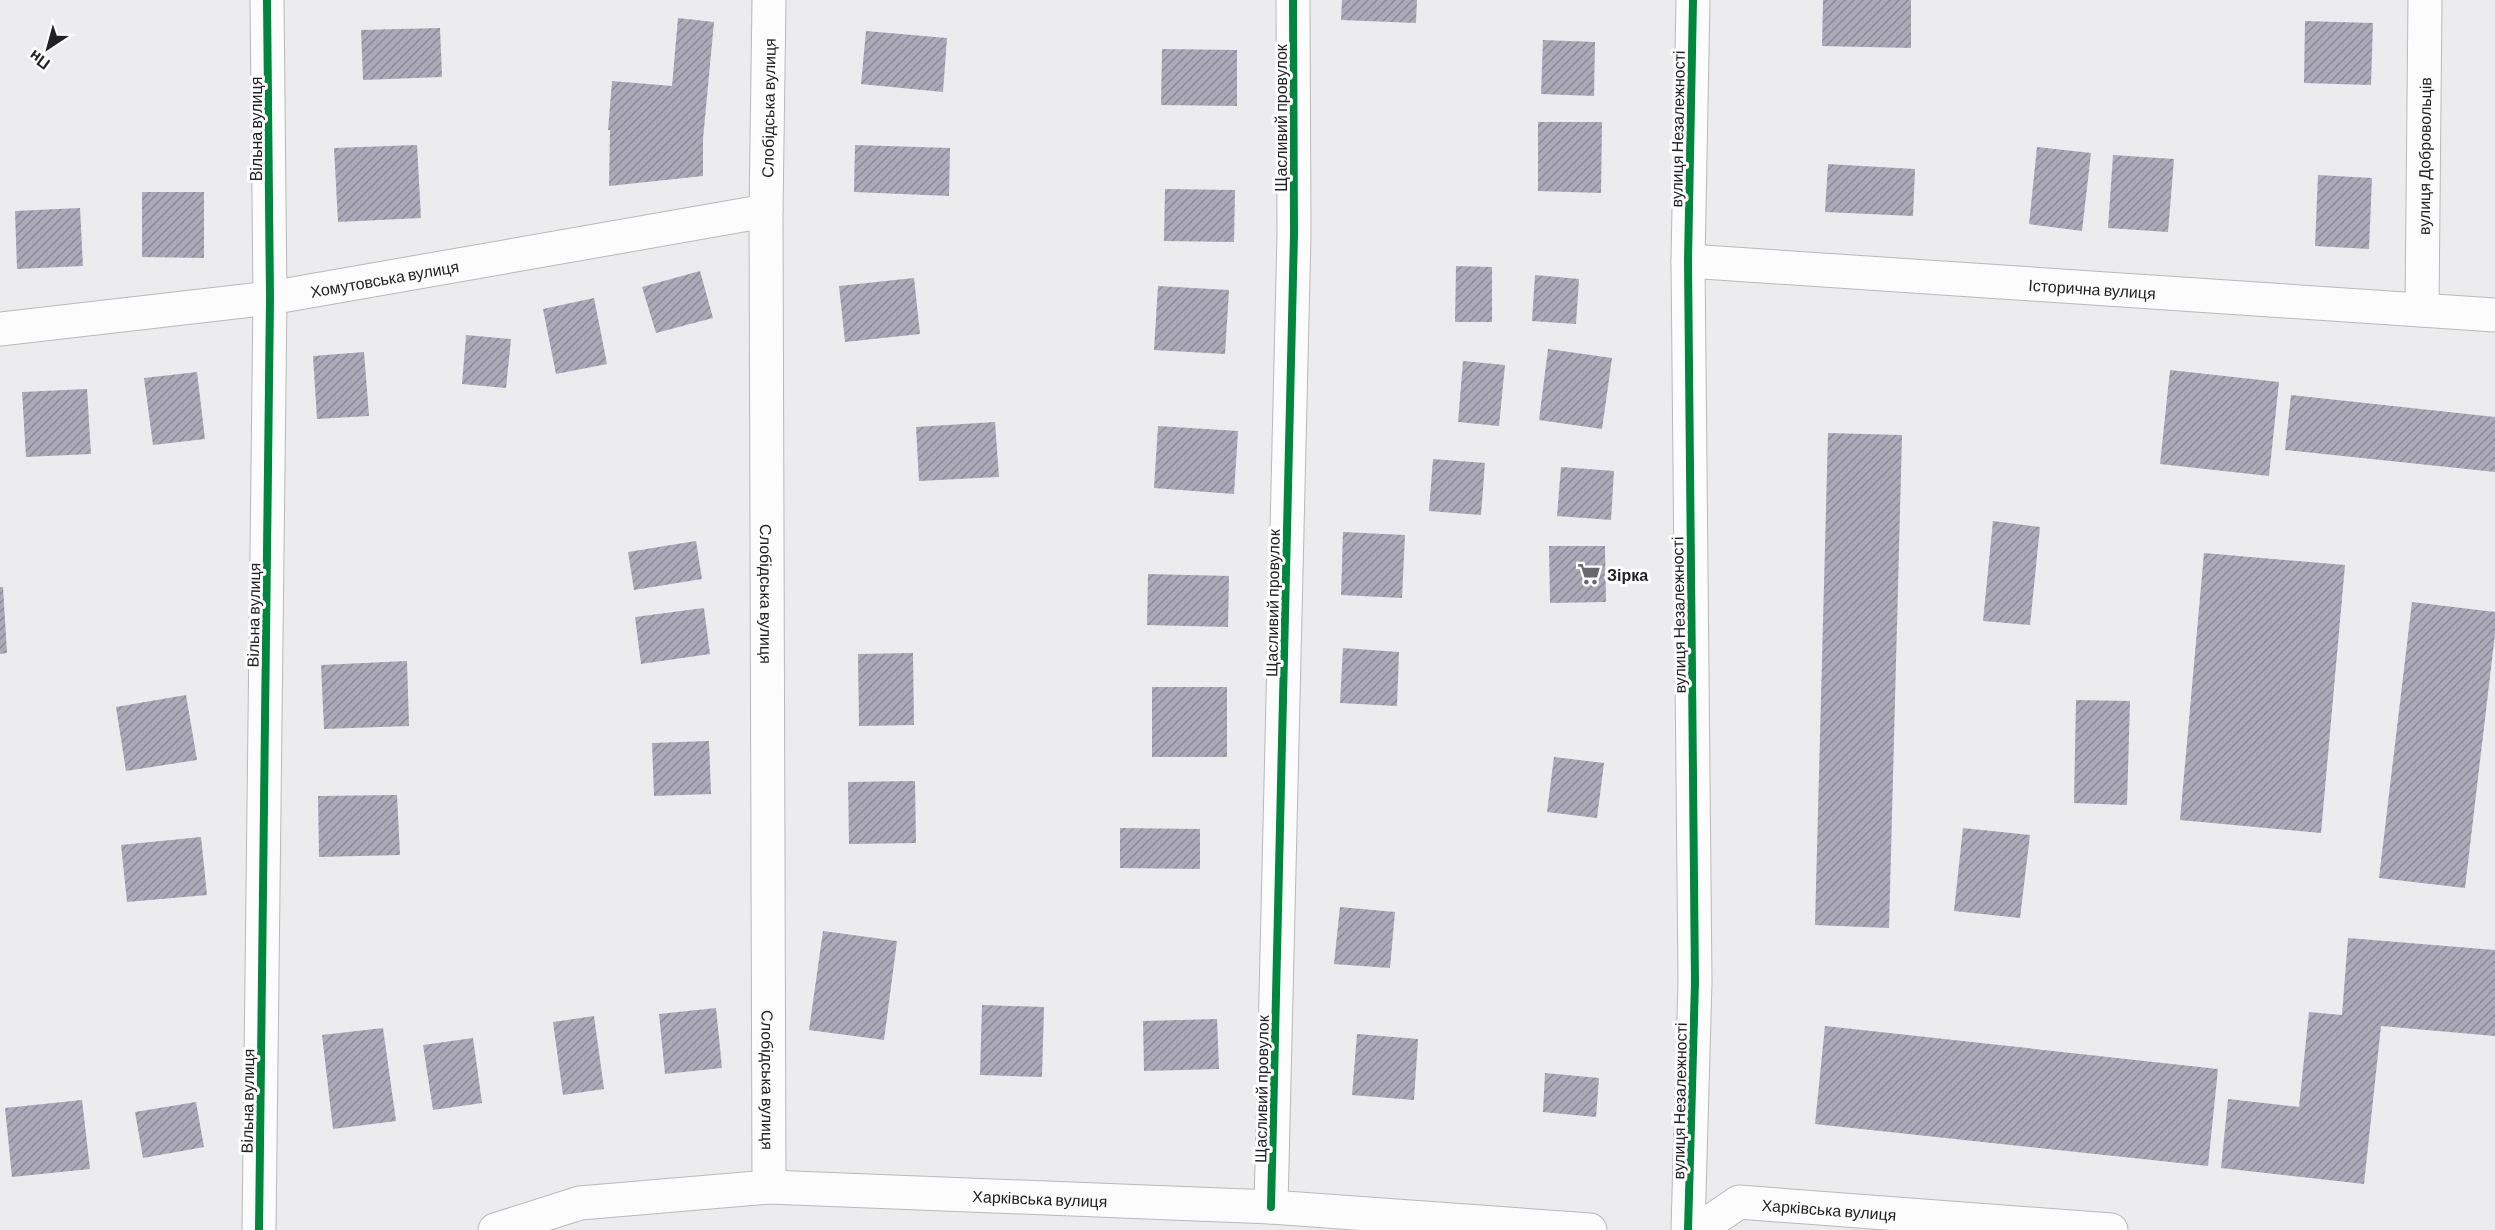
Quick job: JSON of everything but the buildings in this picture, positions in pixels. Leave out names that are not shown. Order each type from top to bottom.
[{"type":"street","name":"Вільна вулиця","points":[[259,1230],[270,298],[267,0]]},
{"type":"street","name":"Слобідська вулиця","points":[[769,0],[766,211],[769,1187]]},
{"type":"street","name":"Щасливий провулок","points":[[1271,1207],[1294,234],[1293,0]]},
{"type":"street","name":"вулиця Незалежності","points":[[1688,1230],[1695,982],[1688,261],[1693,0]]},
{"type":"street","name":"вулиця Добровольців","points":[[2422,310],[2425,0]]},
{"type":"street","name":"Хомутовська вулиця","points":[[0,329],[270,298],[766,211]]},
{"type":"street","name":"Історична вулиця","points":[[1688,261],[2495,315]]},
{"type":"street","name":"Харківська вулиця","points":[[495,1230],[580,1203],[769,1187],[1271,1207],[1590,1230]]},
{"type":"street","name":"Харківська вулиця","points":[[1698,1230],[1739,1202],[2111,1230]]},
{"type":"cycle path","points":[[259,1230],[270,298],[267,0]]},
{"type":"cycle path","points":[[1271,1207],[1294,234],[1293,0]]},
{"type":"cycle path","points":[[1688,1230],[1695,982],[1688,261],[1693,0]]},
{"type":"place","name":"Зірка","points":[[1589,574]]}]
